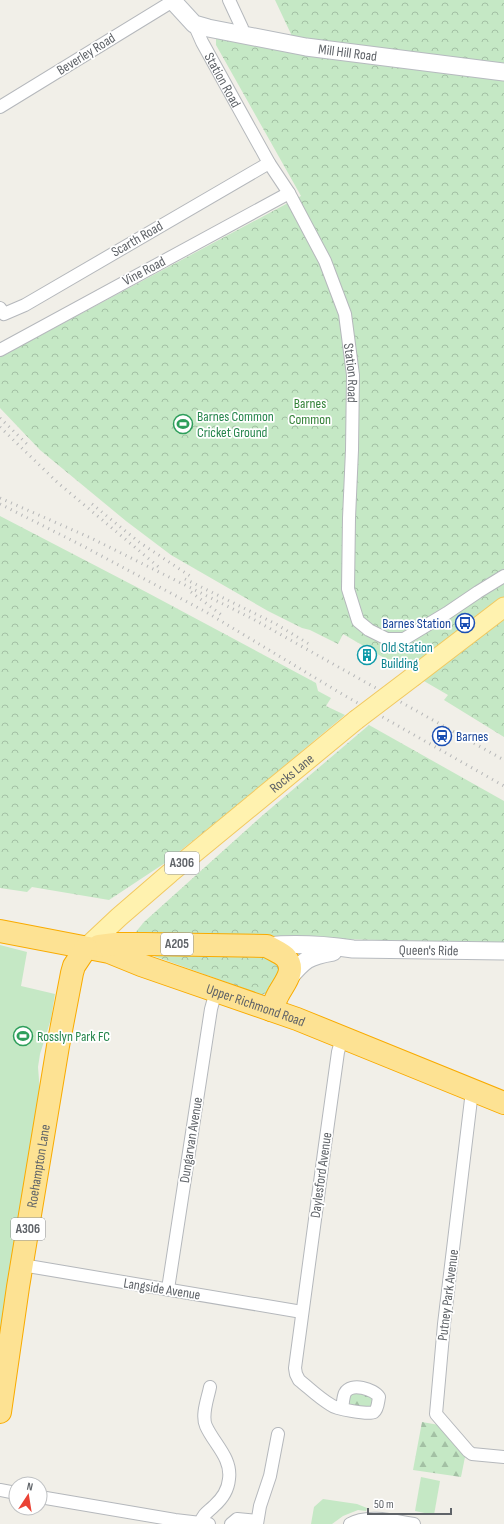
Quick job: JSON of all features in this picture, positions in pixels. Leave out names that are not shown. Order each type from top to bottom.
[{"type":"highway","name":"Upper Richmond Road","points":[[0,931],[109,952],[271,1010],[504,1103]]},
{"type":"highway","name":"Queen's Ride","points":[[86,948],[115,944],[267,946]]},
{"type":"highway","points":[[267,946],[287,960],[290,969],[288,979]]},
{"type":"highway","name":"Roehampton Lane","points":[[0,1412],[22,1265],[70,981],[74,966],[86,948]]},
{"type":"highway","name":"Queen's Ride","points":[[271,1010],[280,990],[288,979]]},
{"type":"main road","name":"Station Road","points":[[173,0],[194,24]]},
{"type":"main road","name":"Mill Hill Road","points":[[194,24],[306,47],[504,72]]},
{"type":"main road","name":"Rocks Lane","points":[[86,948],[170,873],[344,730],[504,607]]},
{"type":"main road","name":"Queen's Ride","points":[[267,946],[332,946],[352,950]]},
{"type":"main road","name":"Queen's Ride","points":[[288,979],[302,962],[313,956],[352,950],[504,951]]},
{"type":"street","name":"Beverley Road","points":[[0,107],[173,0]]},
{"type":"street","points":[[229,0],[242,28],[243,35]]},
{"type":"street","name":"Station Road","points":[[194,24],[202,42],[269,163],[289,193],[325,260],[345,314],[353,374],[348,588],[358,621],[369,630],[387,639],[404,639],[504,576]]},
{"type":"street","name":"Scarth Road","points":[[2,311],[25,305],[269,163]]},
{"type":"street","name":"Vine Road","points":[[0,350],[289,193]]},
{"type":"street","name":"Dungarvan Avenue","points":[[168,1289],[211,1009],[216,991]]},
{"type":"street","name":"Daylesford Avenue","points":[[342,1038],[339,1047],[324,1145],[302,1312],[296,1374],[298,1380],[332,1406],[342,1408]]},
{"type":"street","name":"Putney Park Avenue","points":[[472,1091],[444,1330],[436,1414],[472,1454],[504,1457]]},
{"type":"street","name":"Langside Avenue","points":[[22,1265],[302,1312]]},
{"type":"street","points":[[48,1498],[176,1522],[205,1523],[204,1516],[226,1491],[229,1479],[227,1460],[206,1426],[204,1416],[210,1386]]},
{"type":"street","points":[[231,1524],[237,1519],[257,1522],[260,1506],[270,1476],[278,1434]]},
{"type":"street","points":[[350,1524],[372,1519],[385,1519],[414,1524]]},
{"type":"green space","name":"Barnes Common","points":[[275,0],[504,0],[504,737],[444,700],[448,695],[343,634],[338,644],[310,630],[302,628],[268,611],[171,555],[126,521],[40,450],[0,408],[0,357],[301,196],[216,45],[216,38],[222,36],[290,50],[291,34]]},
{"type":"green space","points":[[0,516],[316,683],[318,691],[331,698],[326,706],[345,715],[165,863],[109,900],[32,887],[27,892],[0,888]]},
{"type":"green space","points":[[369,725],[504,801],[504,943],[135,933],[144,922],[263,815]]},
{"type":"green space","points":[[0,945],[27,952],[21,986],[55,994],[51,1019],[40,1054],[38,1067],[40,1093],[0,1337]]},
{"type":"green space","points":[[148,954],[273,954],[282,970],[270,994],[266,993],[262,995]]},
{"type":"green space","points":[[356,1391],[368,1393],[374,1399],[372,1407],[359,1408],[347,1402],[348,1394]]},
{"type":"green space","points":[[422,1422],[439,1425],[465,1457],[461,1477],[413,1470]]},
{"type":"green space","points":[[421,1477],[440,1481],[434,1515],[415,1511]]},
{"type":"green space","points":[[323,1499],[357,1504],[367,1508],[366,1511],[358,1510],[343,1516],[332,1524],[311,1524],[314,1507]]},
{"type":"railway","points":[[0,418],[30,447]]},
{"type":"railway","points":[[0,427],[58,483],[161,569]]},
{"type":"railway","points":[[0,498],[91,538],[253,619],[504,760]]},
{"type":"railway","points":[[0,504],[83,546],[206,612],[342,694],[504,786]]},
{"type":"railway","points":[[92,504],[139,542],[193,578]]},
{"type":"railway","points":[[185,579],[276,624],[309,644]]},
{"type":"railway","points":[[191,592],[223,616]]},
{"type":"place","name":"Barnes Common Cricket Ground","points":[[183,424]]},
{"type":"place","name":"Barnes Station","points":[[465,623]]},
{"type":"place","name":"Old Station Building","points":[[367,655]]},
{"type":"place","name":"Barnes","points":[[442,736]]},
{"type":"place","name":"Rosslyn Park FC","points":[[23,1036]]}]
